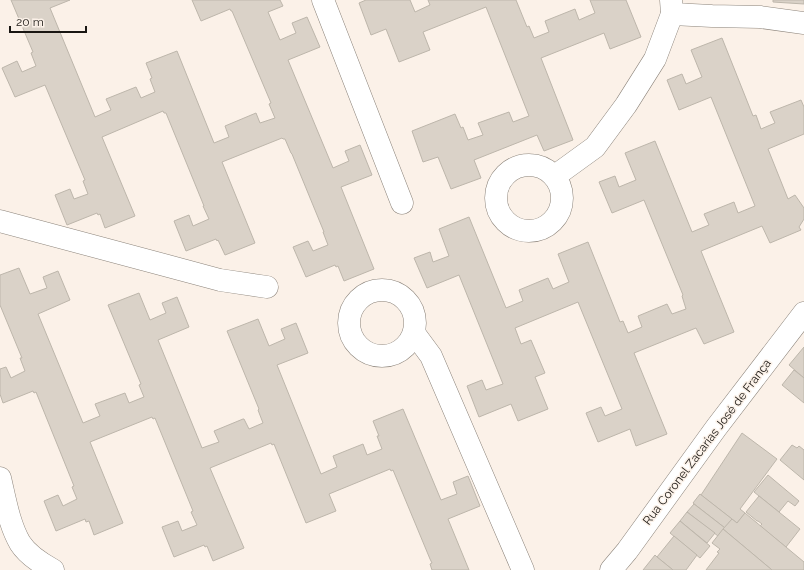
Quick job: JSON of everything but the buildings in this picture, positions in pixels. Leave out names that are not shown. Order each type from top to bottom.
[{"type":"street","points":[[323,0],[402,203]]},
{"type":"street","points":[[555,176],[595,147],[626,105],[655,59],[672,7],[712,16],[760,17],[804,23]]},
{"type":"street","points":[[0,221],[220,280],[267,287]]},
{"type":"street","name":"Rua Coronel Zacarias José de França","points":[[611,570],[627,551],[716,428],[804,313]]},
{"type":"street","points":[[414,333],[431,356],[523,570]]},
{"type":"street","points":[[0,478],[9,516],[20,543],[33,556],[53,570]]}]
